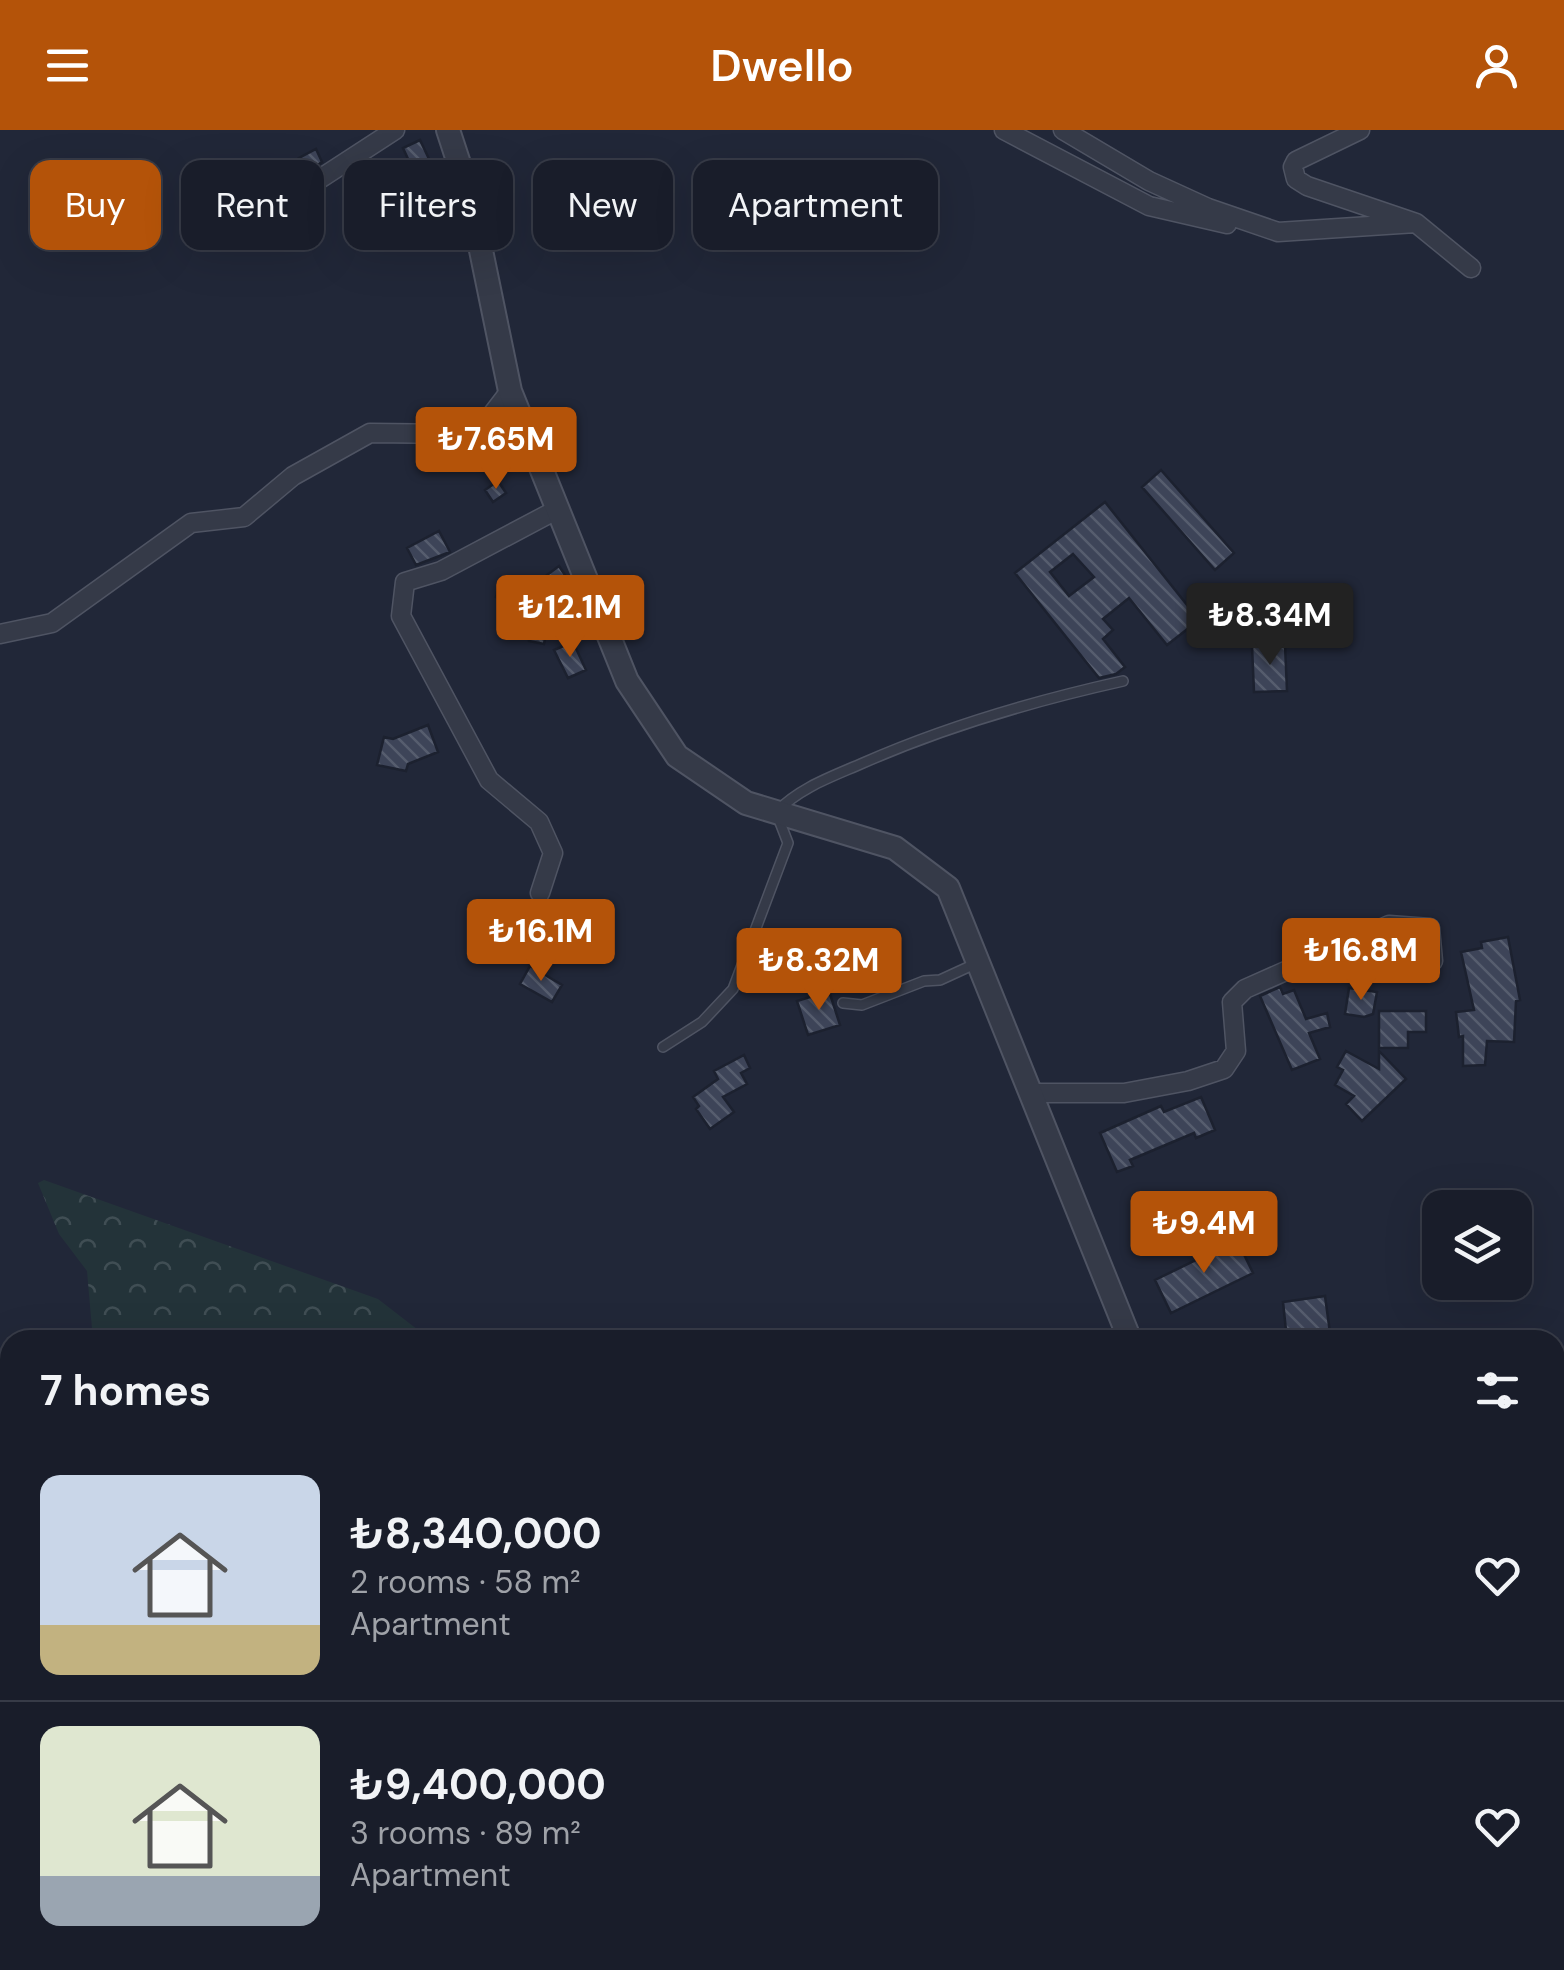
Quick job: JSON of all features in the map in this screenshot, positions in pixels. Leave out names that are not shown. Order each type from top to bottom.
[{"type":"street","points":[[324,176],[395,130]]},
{"type":"street","points":[[448,130],[470,197],[510,391],[627,681],[677,756],[746,803],[895,848],[948,888],[1126,1330]]},
{"type":"street","points":[[1004,130],[1149,206],[1211,222],[1278,232],[1416,222]]},
{"type":"street","points":[[1063,130],[1150,182],[1208,208],[1278,232]]},
{"type":"street","points":[[1360,130],[1296,161],[1296,179],[1416,222],[1472,268]]},
{"type":"street","points":[[0,634],[52,623],[190,523],[244,517],[293,476],[370,433],[463,434],[484,425],[510,391]]},
{"type":"street","points":[[540,893],[553,854],[539,822],[489,780],[400,616],[405,582],[441,571],[558,510]]},
{"type":"street","points":[[1031,1093],[1124,1092],[1224,1070],[1236,1052],[1232,1002],[1244,989],[1388,925],[1430,928],[1434,961]]},
{"type":"lane","points":[[663,1047],[702,1022],[733,990],[788,844],[776,812],[795,792],[940,730],[1042,699],[1122,681]]},
{"type":"lane","points":[[843,1003],[862,1005],[940,980],[978,962]]},
{"type":"green space","points":[[44,1180],[378,1299],[418,1330],[92,1330],[87,1271],[59,1234],[38,1183]]},
{"type":"building","points":[[420,140],[430,160],[409,160],[403,148]]},
{"type":"building","points":[[316,149],[321,160],[300,160]]},
{"type":"building","points":[[1161,470],[1234,553],[1215,570],[1142,487]]},
{"type":"building","points":[[498,481],[506,493],[493,502],[485,490]]},
{"type":"building","points":[[1105,502],[1199,620],[1167,645],[1129,598],[1103,619],[1113,630],[1103,639],[1125,667],[1099,678],[1015,573]],"holes":[[[1073,554],[1094,577],[1069,596],[1050,572]]]},
{"type":"building","points":[[439,531],[450,552],[416,565],[407,548]]},
{"type":"building","points":[[559,566],[574,589],[552,604],[544,644],[529,641],[530,613],[521,602],[496,597],[500,578],[539,581]]},
{"type":"building","points":[[573,642],[586,670],[568,678],[554,650]]},
{"type":"building","points":[[1285,645],[1287,691],[1254,692],[1252,646]]},
{"type":"building","points":[[428,725],[438,752],[408,764],[406,771],[377,765],[384,737],[393,739]]},
{"type":"building","points":[[485,908],[508,932],[495,944],[473,919]]},
{"type":"building","points":[[1508,937],[1520,1000],[1516,1001],[1514,1042],[1487,1041],[1485,1065],[1463,1066],[1463,1036],[1459,1037],[1456,1012],[1474,1010],[1461,952],[1482,948],[1481,942]]},
{"type":"building","points":[[530,966],[562,985],[552,1002],[520,984]]},
{"type":"building","points":[[1280,987],[1283,994],[1294,990],[1306,1019],[1327,1013],[1330,1027],[1309,1033],[1320,1059],[1292,1070],[1260,996]]},
{"type":"building","points":[[1349,988],[1377,992],[1373,1014],[1345,1014]]},
{"type":"building","points":[[829,991],[840,1025],[808,1035],[797,1001]]},
{"type":"building","points":[[1379,1011],[1426,1011],[1426,1032],[1408,1032],[1408,1048],[1379,1048]]},
{"type":"building","points":[[1346,1051],[1379,1069],[1379,1051],[1406,1079],[1362,1121],[1346,1104],[1354,1096],[1335,1085],[1343,1070],[1337,1067]]},
{"type":"building","points":[[744,1055],[750,1068],[741,1073],[747,1084],[723,1097],[734,1112],[710,1129],[693,1097],[718,1079],[714,1071]]},
{"type":"building","points":[[1201,1097],[1215,1130],[1196,1138],[1194,1133],[1130,1160],[1133,1166],[1117,1172],[1100,1133],[1161,1106],[1164,1112]]},
{"type":"building","points":[[1237,1240],[1253,1273],[1171,1313],[1155,1280]]},
{"type":"building","points":[[1325,1296],[1330,1330],[1286,1330],[1283,1302]]}]
